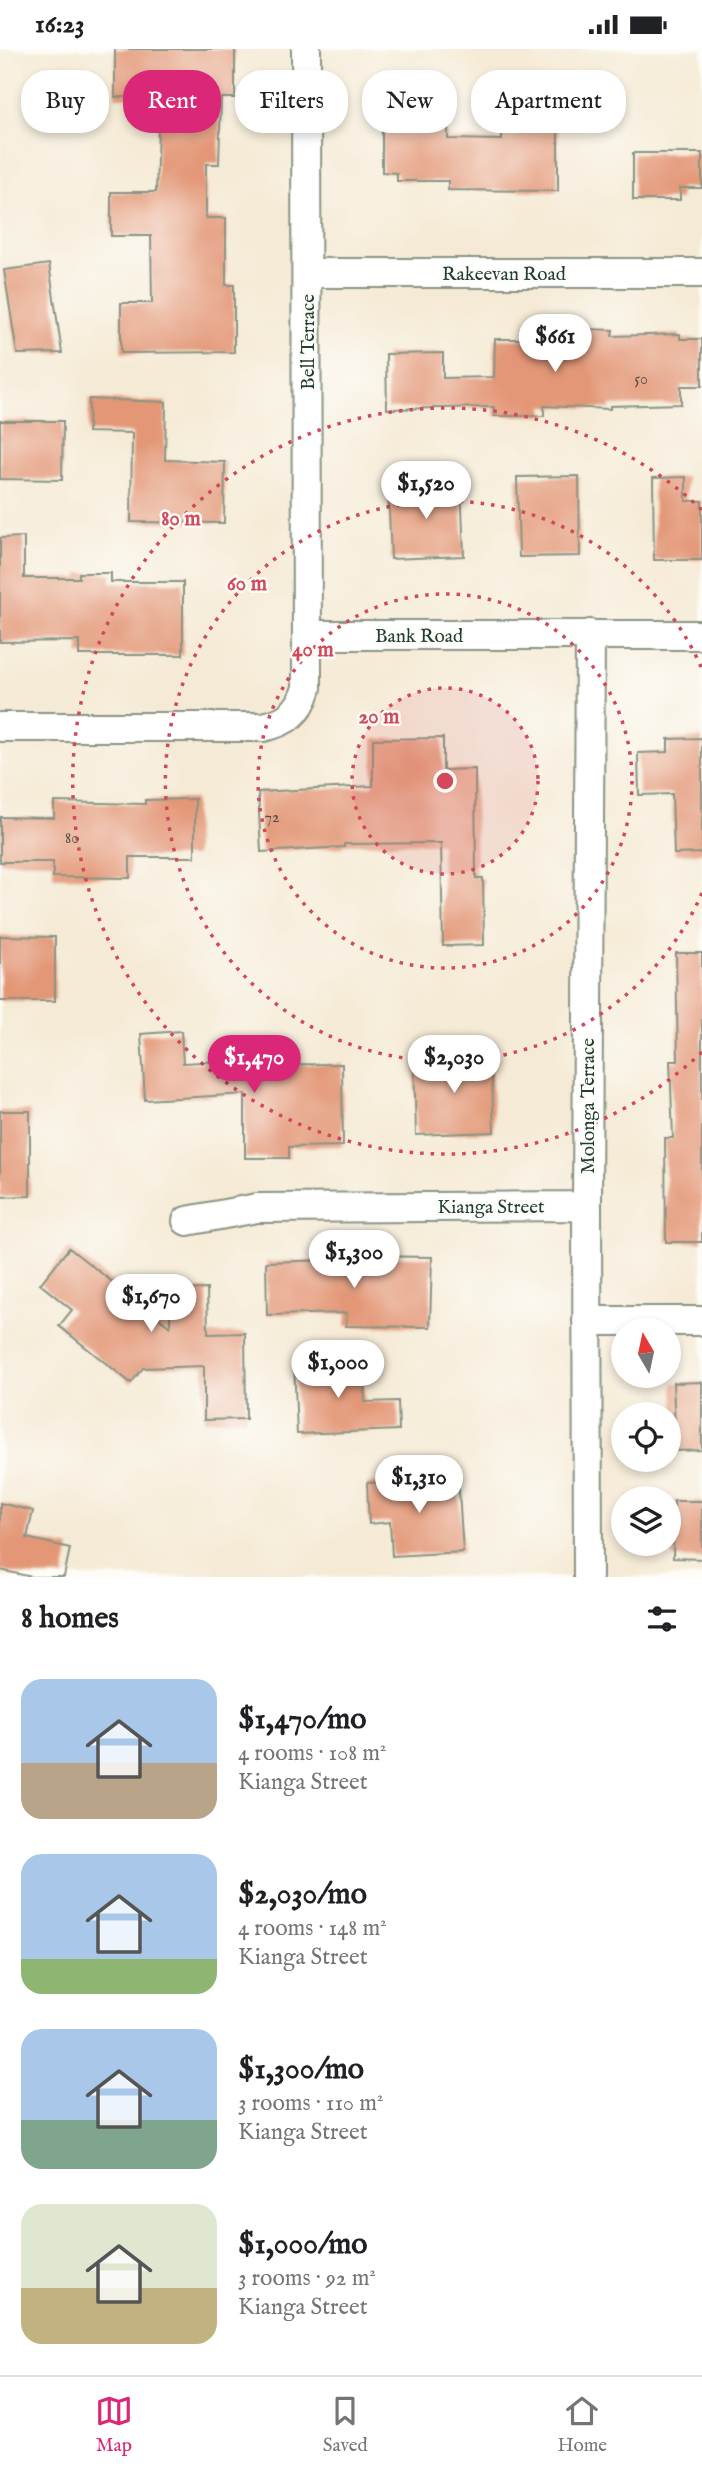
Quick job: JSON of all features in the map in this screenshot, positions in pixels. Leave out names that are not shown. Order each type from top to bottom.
[{"type":"street","name":"Bell Terrace","points":[[306,49],[307,635]]},
{"type":"street","name":"Rakeevan Road","points":[[307,273],[702,273]]},
{"type":"street","name":"Molonga Terrace","points":[[588,1577],[590,634]]},
{"type":"street","name":"Bank Road","points":[[307,635],[702,635]]},
{"type":"street","points":[[0,727],[252,728],[283,723],[300,707],[307,688],[307,635]]},
{"type":"street","name":"Kianga Street","points":[[187,1221],[257,1208],[587,1206]]},
{"type":"street","points":[[587,1321],[702,1321]]},
{"type":"building","points":[[115,49],[235,49],[235,98],[221,98],[221,70],[123,70],[123,97],[115,97]]},
{"type":"building","points":[[158,133],[220,133],[219,164],[206,164],[206,218],[226,218],[226,285],[234,285],[234,352],[121,353],[121,303],[152,303],[151,236],[111,236],[111,192],[156,192]]},
{"type":"building","points":[[382,133],[448,133],[448,139],[502,140],[502,133],[558,133],[558,191],[448,190],[448,181],[397,181],[397,173],[382,172]]},
{"type":"building","points":[[633,153],[702,153],[702,188],[680,188],[680,200],[633,200]]},
{"type":"building","points":[[49,264],[62,353],[17,354],[4,270]]},
{"type":"building","points":[[557,328],[613,330],[612,336],[680,334],[680,339],[702,339],[702,386],[681,386],[681,404],[610,406],[610,409],[544,406],[544,416],[494,416],[494,407],[387,409],[386,354],[443,353],[443,378],[494,377],[495,339],[557,339]]},
{"type":"building","points":[[89,399],[166,402],[165,460],[225,462],[224,523],[131,522],[132,433],[88,432]]},
{"type":"building","points":[[0,421],[63,421],[62,480],[0,479]]},
{"type":"building","points":[[579,476],[580,556],[519,557],[517,477]]},
{"type":"building","points":[[686,477],[686,501],[702,501],[702,560],[654,560],[653,478]]},
{"type":"building","points":[[461,483],[464,556],[391,559],[388,486]]},
{"type":"building","points":[[24,537],[24,578],[79,578],[79,573],[111,573],[111,582],[183,582],[183,655],[79,655],[79,641],[0,642],[0,538]]},
{"type":"building","points":[[443,738],[443,770],[475,769],[476,878],[483,878],[484,945],[443,946],[441,843],[344,844],[344,847],[261,852],[258,792],[373,786],[373,739]]},
{"type":"building","points":[[702,738],[702,853],[674,854],[672,794],[639,795],[638,753],[668,752],[668,739]]},
{"type":"building","points":[[195,799],[195,857],[130,857],[130,878],[53,877],[53,862],[0,862],[0,817],[54,818],[54,802],[145,804],[145,800]]},
{"type":"building","points":[[0,936],[55,937],[55,1001],[0,1001]]},
{"type":"building","points":[[676,953],[702,953],[702,1242],[666,1242],[665,1138],[673,1138],[670,1061],[678,1061]]},
{"type":"building","points":[[181,1031],[183,1063],[219,1061],[219,1065],[342,1064],[343,1146],[289,1147],[289,1158],[245,1158],[245,1094],[145,1100],[141,1034]]},
{"type":"building","points":[[491,1055],[494,1132],[416,1135],[414,1057]]},
{"type":"building","points":[[0,1111],[30,1111],[30,1196],[0,1197]]},
{"type":"building","points":[[69,1248],[170,1327],[170,1290],[207,1289],[208,1334],[245,1333],[246,1419],[204,1420],[204,1366],[143,1368],[131,1383],[59,1326],[72,1310],[40,1284]]},
{"type":"building","points":[[363,1256],[432,1257],[430,1327],[346,1326],[347,1313],[267,1315],[266,1262],[363,1259]]},
{"type":"building","points":[[363,1359],[365,1402],[398,1401],[399,1430],[297,1434],[294,1362]]},
{"type":"building","points":[[702,1382],[702,1450],[681,1451],[681,1402],[674,1402],[673,1388],[681,1388],[681,1383]]},
{"type":"building","points":[[458,1477],[463,1552],[392,1556],[390,1522],[369,1524],[367,1483]]},
{"type":"building","points":[[681,1501],[702,1501],[702,1559],[673,1558],[681,1556]]},
{"type":"building","points":[[0,1503],[33,1511],[27,1538],[70,1548],[64,1577],[32,1577],[0,1570]]}]
